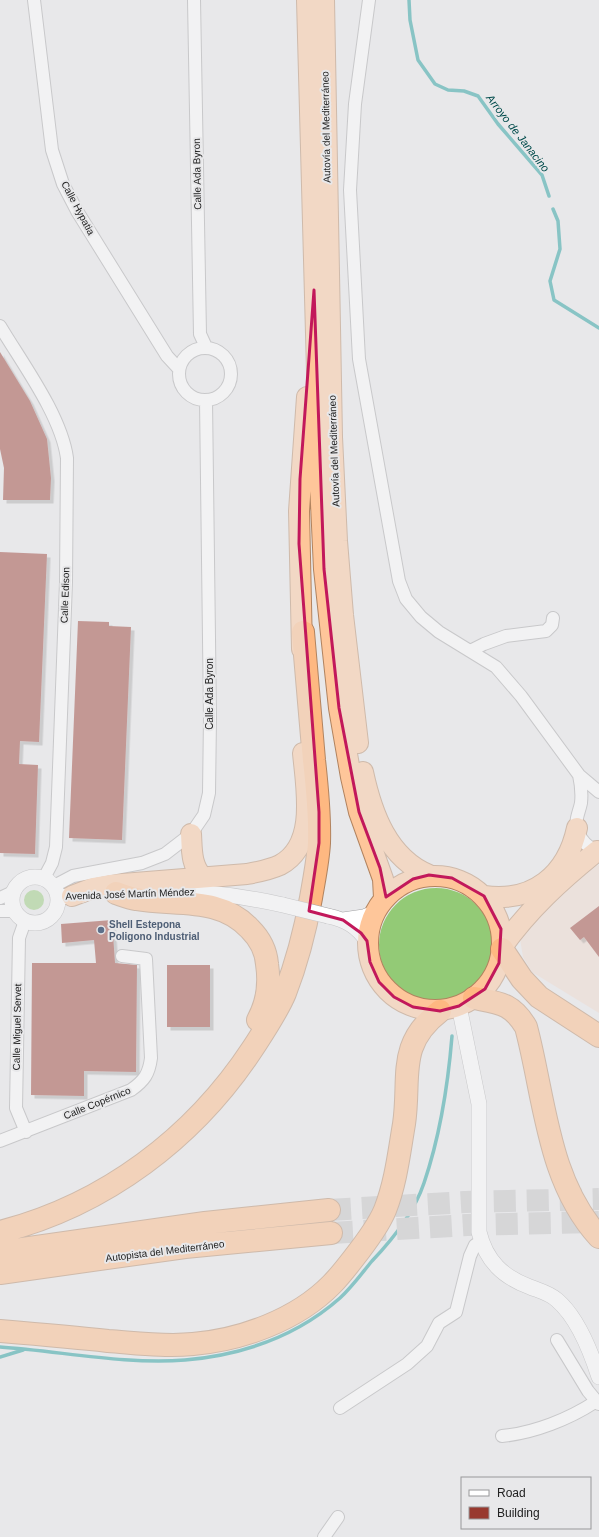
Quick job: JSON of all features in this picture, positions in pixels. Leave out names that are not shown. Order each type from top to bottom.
[{"type":"highway","name":"Autovía del Mediterráneo","points":[[307,0],[321,525],[338,700],[351,777],[359,812],[383,879],[379,906]]},
{"type":"highway","name":"Autovía del Mediterráneo","points":[[324,0],[332,437],[337,541],[350,684],[362,767],[376,816],[383,833],[396,853],[407,863],[429,876]]},
{"type":"highway","name":"Autovía del Mediterráneo","points":[[57,889],[93,888],[110,885],[247,874],[265,871],[280,864],[291,856],[299,846],[304,830],[306,811],[300,699],[303,632],[299,551],[300,479],[314,290]]},
{"type":"highway","points":[[0,1232],[58,1212],[110,1187],[135,1171],[181,1134],[223,1089],[239,1069],[263,1033],[284,994],[304,934],[316,874],[319,843],[319,812],[303,632]]},
{"type":"highway","points":[[578,819],[569,855],[564,864],[546,881],[531,892],[518,896],[500,898],[484,896],[452,878],[429,876],[413,879],[398,887],[379,906],[370,922],[367,941],[370,962],[379,982],[394,997],[413,1007],[458,1005],[509,1006],[516,1012],[526,1027],[558,1168],[574,1203],[599,1237]]},
{"type":"highway","points":[[191,834],[193,861],[196,869],[202,877]]},
{"type":"highway","points":[[502,948],[520,922],[538,902],[598,851]]},
{"type":"highway","points":[[116,893],[136,899],[189,904],[226,910],[241,919],[255,934],[266,952],[270,980],[262,1013],[252,1033],[239,1069]]},
{"type":"highway","points":[[0,1330],[143,1344],[192,1344],[233,1338],[257,1330],[300,1309],[331,1285],[362,1248],[384,1211],[396,1174],[405,1119],[408,1057],[414,1039],[429,1020],[485,989],[493,977],[499,963],[502,948],[501,929],[495,913],[484,896]]},
{"type":"highway","points":[[502,948],[522,979],[535,994],[560,1012],[599,1036]]},
{"type":"highway","points":[[0,1252],[205,1223],[329,1210]]},
{"type":"highway","name":"Autopista del Mediterráneo","points":[[0,1273],[185,1247],[331,1233]]},
{"type":"street","name":"Calle Hypatia","points":[[34,0],[52,150],[63,184],[77,211],[167,356],[179,368]]},
{"type":"street","name":"Calle Ada Byron","points":[[194,0],[200,334],[206,347]]},
{"type":"street","points":[[370,0],[355,104],[350,190],[359,359],[386,502],[392,552],[399,580],[406,599],[417,613],[439,632],[496,667],[522,696],[579,775],[599,793],[591,798],[578,819]]},
{"type":"street","name":"Calle Edison","points":[[0,326],[51,411],[65,444],[67,458],[66,582],[56,847],[52,863],[57,889]]},
{"type":"street","points":[[206,347],[218,352],[228,361],[231,369],[231,378],[228,387],[222,394],[214,399],[206,400],[190,396],[184,391],[178,376],[182,360],[188,353],[196,349],[206,347]]},
{"type":"street","name":"Calle Ada Byron","points":[[57,889],[73,876],[142,863],[165,854],[191,834],[204,815],[209,793],[210,718],[206,400]]},
{"type":"street","points":[[470,651],[506,636],[546,631],[552,625],[553,618]]},
{"type":"street","points":[[579,775],[582,794],[578,819],[584,842],[598,851]]},
{"type":"street","points":[[29,877],[57,889],[56,910],[46,920],[39,922],[13,914],[12,905],[6,895],[22,880],[29,877]]},
{"type":"street","name":"Avenida José Martín Méndez","points":[[57,889],[116,893],[185,891],[242,896],[343,920],[357,929],[367,941]]},
{"type":"street","name":"Avenida José Martín Méndez","points":[[343,920],[364,917],[379,906]]},
{"type":"street","name":"Calle Miguel Servet","points":[[13,914],[19,938],[16,1108],[26,1132]]},
{"type":"street","name":"Calle Copérnico","points":[[0,1140],[26,1132],[131,1090],[143,1081],[150,1069],[151,1058],[146,959],[122,956]]},
{"type":"street","points":[[458,1005],[478,1104],[479,1232],[481,1242],[498,1270],[513,1280],[548,1293],[568,1310],[583,1338],[599,1377]]},
{"type":"street","points":[[340,1408],[407,1364],[427,1346],[438,1323],[456,1312],[470,1256],[475,1245],[481,1242]]},
{"type":"street","points":[[502,1436],[520,1435],[545,1426],[597,1403],[557,1340]]},
{"type":"street","points":[[324,1537],[338,1517]]},
{"type":"highlighted area","points":[[314,290],[324,569],[339,708],[359,812],[380,868],[386,897],[413,879],[429,875],[452,878],[484,896],[501,929],[499,963],[485,989],[459,1006],[440,1011],[413,1007],[394,997],[379,982],[370,962],[367,941],[361,933],[343,920],[309,911],[319,843],[319,812],[299,544],[300,479]]},
{"type":"shaded area","points":[[599,865],[599,1013],[532,972],[523,957],[520,939],[530,923],[589,868]]},
{"type":"green space","points":[[436,888],[458,892],[477,904],[489,923],[493,945],[489,967],[477,986],[458,998],[436,1002],[414,998],[395,986],[383,967],[379,945],[383,923],[395,904],[414,892]]},
{"type":"green space","points":[[34,890],[41,893],[44,900],[41,907],[34,910],[27,907],[24,900],[27,893]]},
{"type":"building","points":[[0,352],[30,401],[47,439],[51,478],[50,500],[3,500],[4,468],[0,449]]},
{"type":"building","points":[[0,552],[47,554],[39,742],[20,741],[19,764],[38,765],[35,854],[0,853]]},
{"type":"building","points":[[78,621],[109,622],[109,626],[131,627],[122,840],[69,838]]},
{"type":"building","points":[[599,906],[599,957],[584,937],[580,940],[570,928]]},
{"type":"building","points":[[112,920],[115,963],[137,965],[136,1072],[84,1071],[84,1096],[31,1095],[32,963],[96,963],[94,940],[62,943],[61,924]]},
{"type":"building","points":[[167,965],[210,965],[210,1027],[167,1027]]},
{"type":"waterway","name":"Arroyo de Janacino","points":[[409,0],[410,20],[418,60],[435,84],[448,90],[464,91],[478,96],[498,124],[542,175],[549,196]]},
{"type":"waterway","name":"Arroyo de Janacino","points":[[553,209],[558,221],[560,249],[550,281],[554,300],[599,328]]},
{"type":"waterway","points":[[0,1347],[140,1361],[185,1360],[227,1354],[248,1348],[287,1333],[306,1323],[340,1298],[353,1285],[402,1225],[415,1205],[430,1165],[439,1129],[446,1092],[452,1036]]},
{"type":"waterway","points":[[0,1357],[23,1350]]},
{"type":"tunnel","points":[[329,1210],[465,1202],[599,1199]]},
{"type":"tunnel","points":[[331,1233],[467,1225],[599,1222]]},
{"type":"place","name":"Shell Estepona Poligono Industrial","points":[[101,930]]}]
